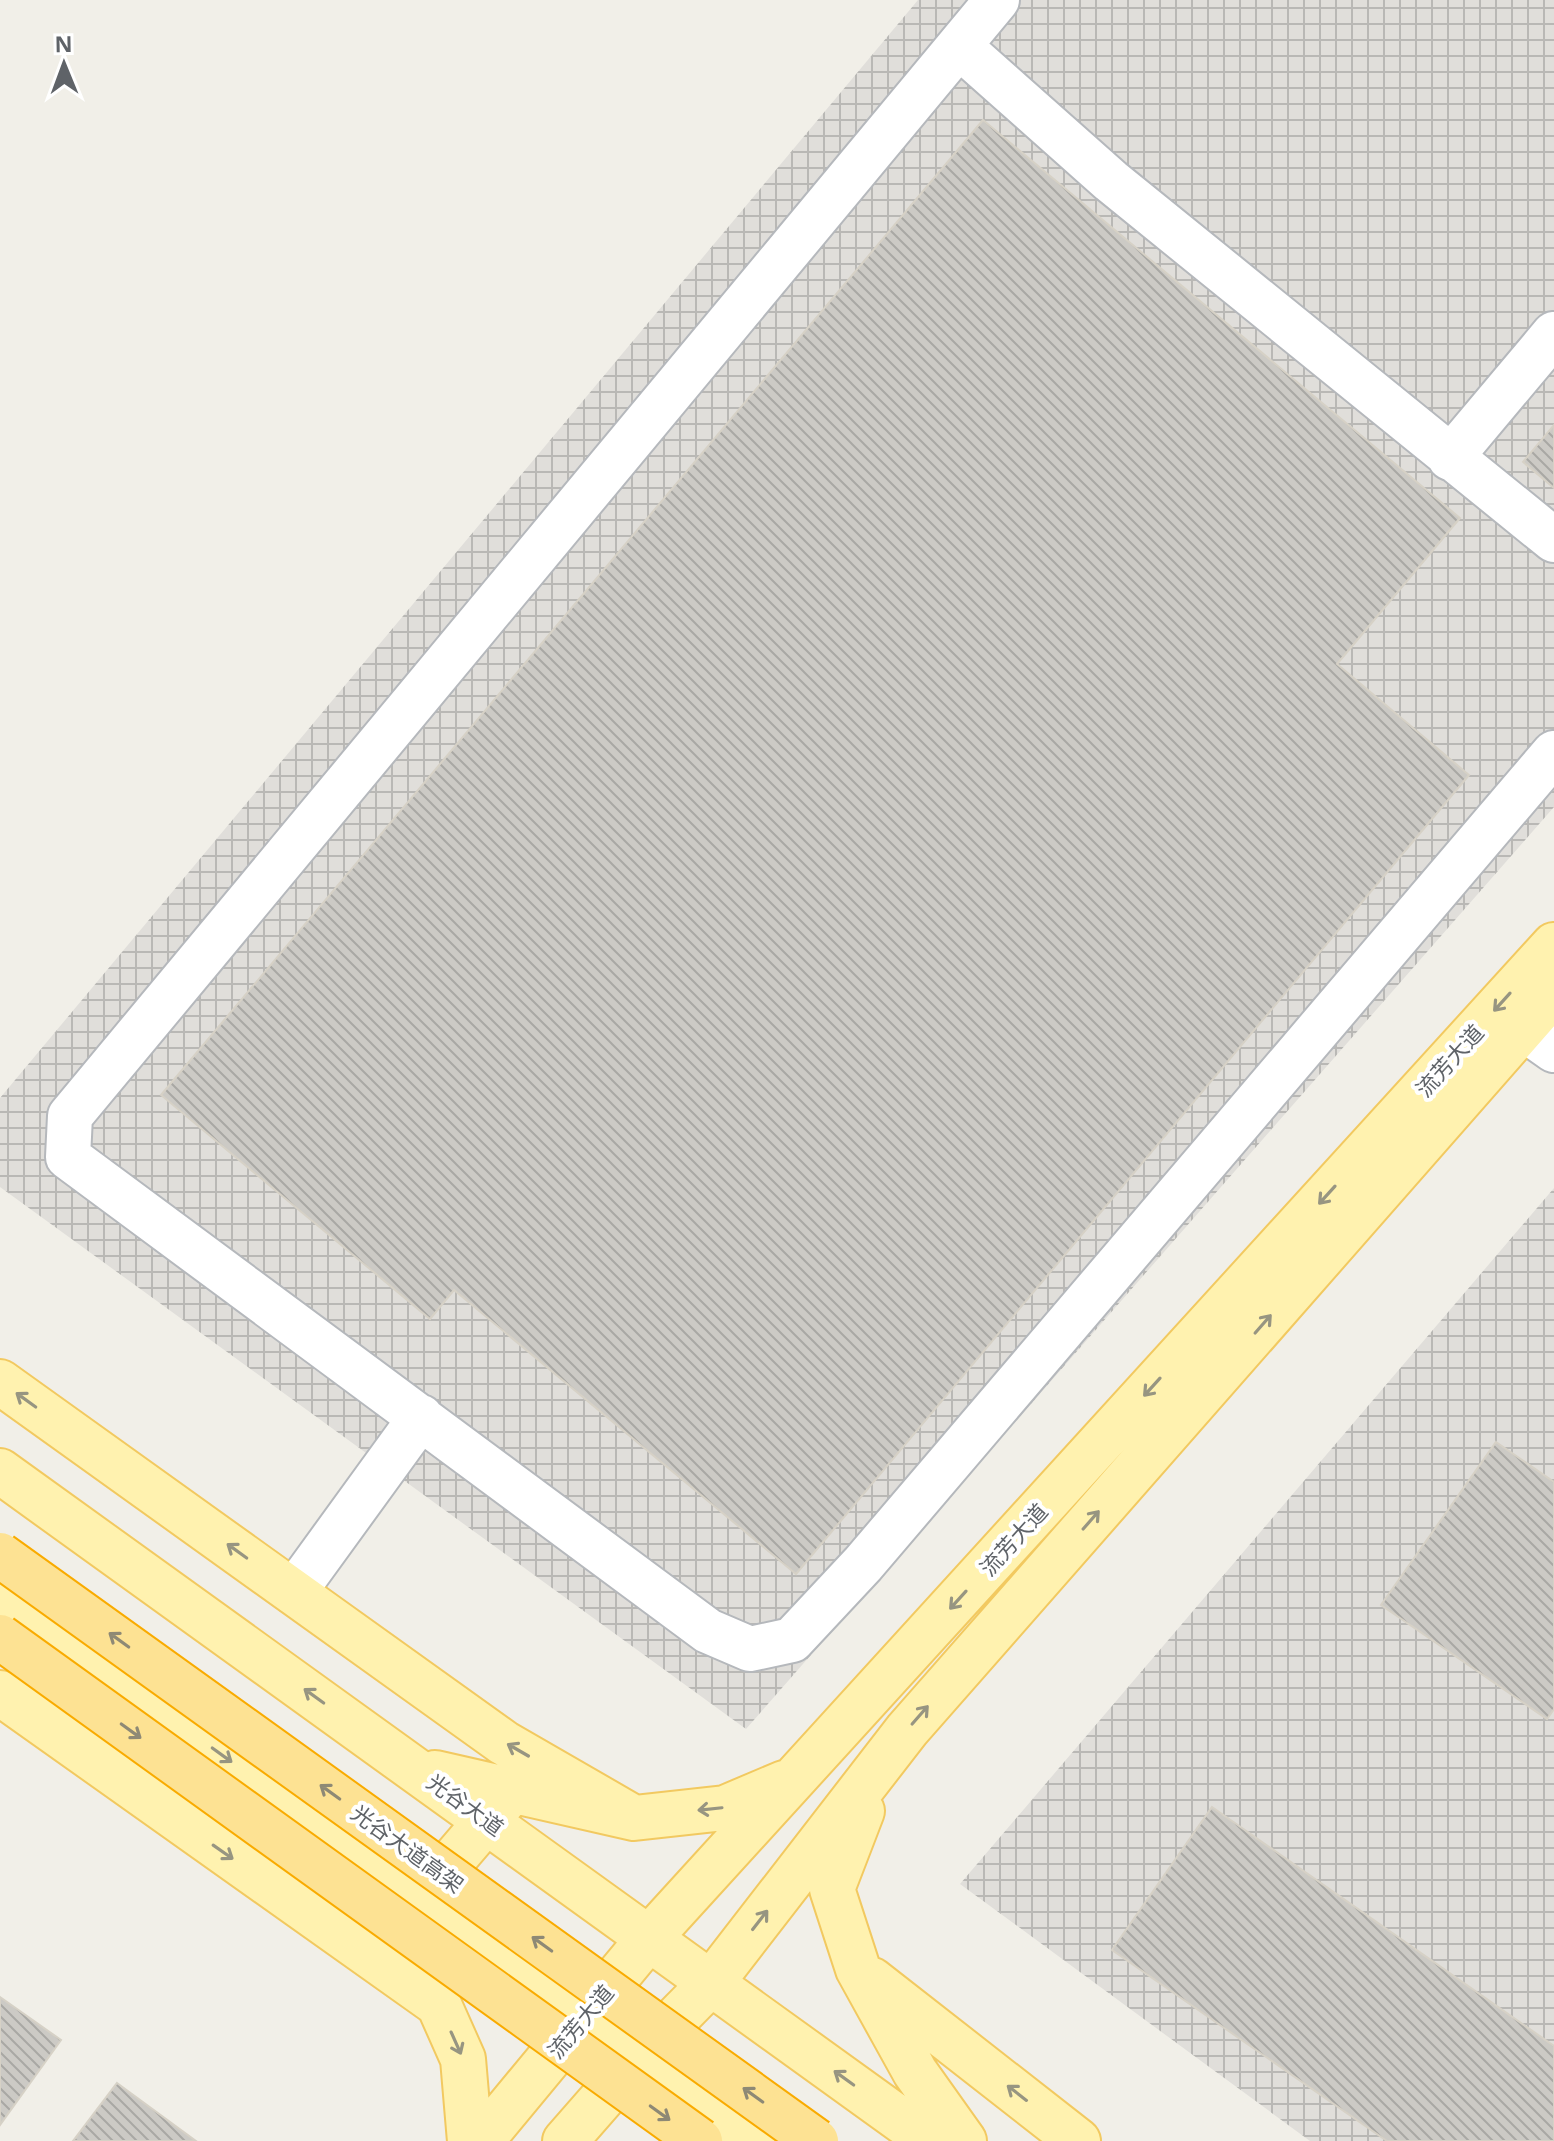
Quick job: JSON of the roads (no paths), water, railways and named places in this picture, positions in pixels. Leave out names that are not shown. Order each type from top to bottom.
[{"type":"highway","name":"光谷大道高架","points":[[0,1555],[816,2141]]},
{"type":"highway","points":[[0,1637],[700,2141]]},
{"type":"main road","name":"流芳大道","points":[[481,2141],[650,1937],[1554,945]]},
{"type":"main road","name":"流芳大道","points":[[565,2141],[642,2053],[712,1982],[918,1718],[1539,1039],[1554,993]]},
{"type":"main road","points":[[0,1382],[504,1743],[634,1818]]},
{"type":"main road","points":[[0,1443],[69,1520]]},
{"type":"main road","name":"光谷大道","points":[[0,1471],[416,1769],[500,1805],[650,1937],[712,1982],[880,2127],[930,2141]]},
{"type":"main road","points":[[0,1594],[356,1850],[410,1911],[587,2013],[760,2141]]},
{"type":"main road","points":[[0,1693],[438,2004]]},
{"type":"main road","points":[[410,1911],[500,1805],[634,1818],[725,1808],[786,1782],[863,1705]]},
{"type":"main road","points":[[879,1767],[832,1889],[858,1969],[915,2072],[964,2141]]},
{"type":"main road","points":[[410,1911],[438,2004],[463,2059],[470,2141]]},
{"type":"main road","points":[[858,1969],[1078,2141]]},
{"type":"main road","points":[[880,2127],[915,2072]]},
{"type":"lane","points":[[997,0],[70,1116],[68,1157],[708,1631],[750,1649],[792,1640],[863,1564],[1554,753]]},
{"type":"lane","points":[[959,46],[1111,181],[1554,540]]},
{"type":"lane","points":[[1450,458],[1554,334]]},
{"type":"lane","points":[[294,1592],[421,1417]]}]
